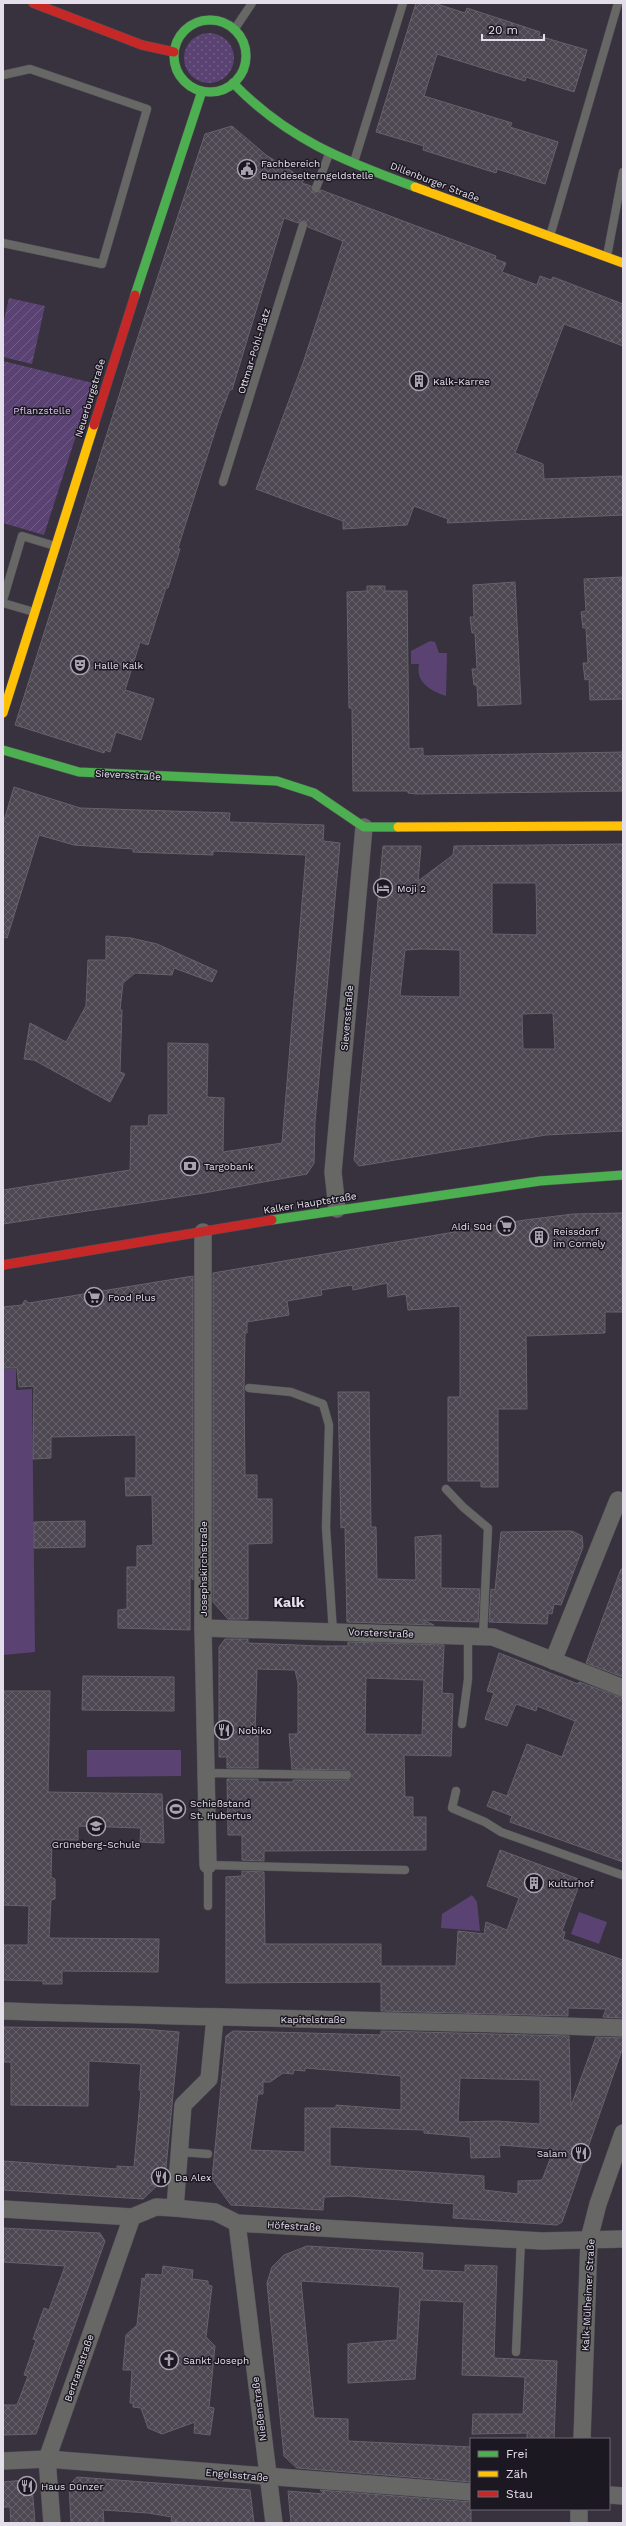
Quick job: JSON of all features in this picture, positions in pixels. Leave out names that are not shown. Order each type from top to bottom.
[{"type":"street","points":[[33,3],[142,45],[174,52]]},
{"type":"street","points":[[213,21],[234,30],[241,39],[245,50],[245,62],[241,74],[233,83],[224,89],[202,91],[192,87],[178,72],[174,52],[177,42],[183,32],[197,23],[213,21]]},
{"type":"street","name":"Dillenburger Straße","points":[[233,83],[245,98],[273,121],[330,153],[550,237],[623,263]]},
{"type":"street","name":"Neuerburgstraße","points":[[3,713],[55,546],[202,91]]},
{"type":"street","name":"Sieversstraße","points":[[3,750],[79,772],[277,781],[314,793],[364,827],[333,1172],[337,1209]]},
{"type":"street","points":[[364,827],[623,826]]},
{"type":"street","name":"Kalker Hauptstraße","points":[[3,1265],[337,1209],[540,1181],[623,1176]]},
{"type":"street","name":"Josephskirchstraße","points":[[203,1232],[204,1628],[208,1865]]},
{"type":"street","points":[[553,1660],[618,1500]]},
{"type":"street","name":"Vorsterstraße","points":[[204,1628],[493,1637],[623,1688]]},
{"type":"street","name":"Kapitelstraße","points":[[3,2011],[214,2018],[416,2020],[623,2028]]},
{"type":"street","points":[[175,2208],[183,2105],[209,2079],[214,2018]]},
{"type":"street","name":"Kalk-Mülheimer Straße","points":[[582,2438],[589,2239],[598,2204],[623,2133]]},
{"type":"street","name":"Höfestraße","points":[[3,2209],[132,2217],[156,2207],[215,2212],[237,2223],[521,2240],[623,2239]]},
{"type":"street","name":"Bertramstraße","points":[[52,2523],[47,2459],[132,2217]]},
{"type":"street","name":"Nießenstraße","points":[[237,2223],[267,2477],[274,2523]]},
{"type":"street","name":"Engelsstraße","points":[[3,2461],[47,2459],[470,2492]]},
{"type":"street","points":[[610,2495],[623,2496]]},
{"type":"street","points":[[579,2510],[579,2523]]},
{"type":"lane","points":[[234,30],[252,3]]},
{"type":"lane","points":[[354,162],[403,3]]},
{"type":"lane","points":[[550,237],[618,3]]},
{"type":"lane","points":[[3,75],[30,70],[147,109],[102,264],[3,243]]},
{"type":"lane","points":[[316,188],[330,153]]},
{"type":"lane","points":[[607,257],[620,201],[623,172]]},
{"type":"lane","name":"Ottmar-Pohl-Platz","points":[[223,482],[303,225]]},
{"type":"lane","points":[[3,600],[22,536],[55,546]]},
{"type":"lane","points":[[3,603],[34,612]]},
{"type":"lane","points":[[249,1388],[290,1392],[323,1404],[329,1425],[326,1527],[334,1632]]},
{"type":"lane","points":[[446,1489],[463,1507],[488,1528],[476,1636],[462,1724]]},
{"type":"lane","points":[[206,1773],[347,1775]]},
{"type":"lane","points":[[456,1791],[452,1808],[485,1822],[501,1832],[622,1875]]},
{"type":"lane","points":[[208,1865],[405,1870]]},
{"type":"lane","name":"Josephskirchstraße","points":[[208,1865],[208,1906]]},
{"type":"lane","points":[[180,2152],[208,2154]]},
{"type":"lane","points":[[516,2352],[521,2240]]},
{"type":"green space","points":[[209,33],[218,35],[229,44],[234,58],[232,67],[223,78],[209,83],[200,81],[189,72],[184,58],[186,49],[195,38]]},
{"type":"green space","points":[[9,298],[45,306],[32,364],[3,357],[3,324]]},
{"type":"green space","name":"Pflanzstelle","points":[[3,361],[93,383],[44,535],[3,523]]},
{"type":"green space","points":[[430,641],[435,642],[439,653],[447,653],[446,696],[425,685],[419,676],[419,664],[411,664],[411,651]]},
{"type":"green space","points":[[3,1369],[16,1369],[16,1390],[32,1389],[35,1652],[3,1655]]},
{"type":"green space","points":[[87,1750],[181,1750],[181,1776],[87,1777]]},
{"type":"green space","points":[[472,1895],[477,1902],[480,1931],[441,1928],[442,1914]]},
{"type":"green space","points":[[579,1912],[607,1922],[599,1944],[571,1934]]},
{"type":"building","points":[[416,3],[434,3],[465,13],[467,8],[540,32],[539,36],[587,50],[574,92],[526,77],[525,81],[437,54],[424,96],[512,123],[510,127],[558,142],[545,184],[497,169],[496,173],[423,150],[424,146],[376,132]]},
{"type":"building","points":[[232,126],[266,155],[304,179],[302,183],[311,186],[314,193],[321,190],[496,256],[495,259],[506,263],[502,272],[537,285],[540,276],[551,280],[553,277],[623,304],[623,346],[564,324],[515,453],[543,464],[544,479],[623,476],[623,515],[447,523],[448,519],[414,506],[407,525],[343,529],[343,521],[256,489],[303,363],[343,241],[308,227],[305,220],[298,223],[284,218],[232,390],[230,389],[219,419],[178,548],[180,549],[168,588],[166,588],[148,645],[140,642],[125,690],[154,699],[141,740],[116,732],[110,752],[105,750],[104,753],[15,725],[131,358],[205,134]]},
{"type":"building","points":[[623,577],[623,699],[590,700],[589,679],[585,680],[583,663],[588,663],[586,628],[583,628],[581,612],[586,611],[584,579]]},
{"type":"building","points":[[515,582],[521,704],[478,706],[477,685],[474,685],[472,669],[477,669],[475,633],[472,633],[470,617],[474,617],[473,585]]},
{"type":"building","points":[[367,586],[385,586],[385,591],[407,591],[409,749],[423,748],[423,756],[623,752],[623,791],[417,794],[408,793],[408,791],[353,791],[352,708],[349,708],[347,592],[367,591]]},
{"type":"building","points":[[14,787],[80,808],[230,813],[229,822],[324,825],[323,841],[340,843],[315,1122],[314,1163],[307,1174],[204,1193],[3,1224],[3,1190],[130,1170],[131,1126],[148,1126],[149,1115],[168,1115],[168,1043],[208,1044],[207,1097],[224,1098],[223,1152],[282,1143],[306,855],[213,851],[213,855],[133,852],[133,849],[74,845],[39,835],[7,938],[3,937],[3,824]]},
{"type":"building","points":[[623,844],[623,1131],[546,1135],[359,1166],[354,1160],[383,846],[421,846],[418,881],[453,855],[454,846]],"holes":[[[492,883],[536,883],[537,935],[492,934]],[[405,950],[460,950],[460,997],[400,996]],[[553,1013],[555,1049],[523,1049],[522,1014]]]},
{"type":"building","points":[[106,936],[131,938],[157,944],[217,971],[212,982],[174,968],[172,975],[135,973],[123,983],[120,1010],[122,1010],[120,1072],[125,1074],[110,1102],[34,1060],[24,1059],[30,1023],[66,1042],[86,1006],[88,960],[106,960]]},
{"type":"building","points":[[623,1213],[623,1258],[621,1258],[623,1312],[605,1312],[605,1333],[526,1336],[527,1409],[498,1409],[498,1487],[481,1487],[481,1481],[448,1481],[448,1397],[460,1397],[460,1306],[408,1310],[406,1294],[388,1297],[387,1283],[353,1290],[352,1285],[321,1290],[322,1295],[287,1301],[289,1315],[247,1322],[247,1333],[245,1333],[244,1388],[245,1475],[257,1475],[257,1499],[272,1499],[272,1543],[248,1544],[248,1619],[228,1619],[213,1602],[213,1273],[525,1220],[573,1214]]},
{"type":"building","points":[[193,1276],[193,1580],[190,1576],[190,1630],[118,1628],[118,1610],[127,1609],[127,1567],[137,1567],[137,1546],[153,1545],[152,1495],[126,1496],[125,1478],[136,1478],[136,1435],[51,1437],[51,1458],[33,1459],[34,1386],[19,1387],[17,1368],[3,1368],[3,1307],[22,1305],[25,1300],[29,1303]]},
{"type":"building","points":[[338,1392],[369,1392],[371,1527],[376,1527],[377,1579],[416,1580],[415,1537],[441,1535],[441,1588],[480,1589],[478,1622],[423,1620],[434,1625],[347,1622],[345,1527],[341,1528]]},
{"type":"building","points":[[85,1521],[85,1547],[34,1548],[34,1522]]},
{"type":"building","points":[[572,1531],[582,1536],[583,1547],[561,1605],[554,1604],[552,1614],[548,1613],[547,1624],[489,1622],[491,1589],[495,1590],[501,1532]]},
{"type":"building","points":[[621,1569],[623,1570],[623,1677],[586,1663]]},
{"type":"building","points":[[225,1639],[248,1639],[248,1643],[319,1646],[348,1646],[348,1642],[444,1645],[442,1693],[453,1694],[451,1756],[404,1755],[405,1797],[413,1797],[413,1817],[426,1817],[426,1850],[264,1851],[264,1861],[242,1860],[242,1835],[228,1835],[227,1779],[258,1779],[258,1782],[293,1782],[293,1780],[347,1780],[352,1775],[347,1770],[292,1769],[289,1734],[298,1734],[298,1683],[295,1670],[257,1669],[255,1734],[258,1734],[258,1768],[227,1768],[227,1757],[219,1757],[219,1647]],"holes":[[[366,1678],[424,1680],[422,1735],[365,1734]]]},
{"type":"building","points":[[499,1653],[578,1684],[579,1682],[623,1698],[623,1862],[510,1822],[512,1816],[487,1806],[493,1791],[507,1796],[527,1744],[562,1757],[575,1721],[537,1706],[536,1711],[516,1704],[507,1726],[485,1719],[494,1693],[487,1691]]},
{"type":"building","points":[[83,1676],[174,1677],[174,1711],[82,1710]]},
{"type":"building","points":[[3,1691],[50,1691],[48,1792],[162,1794],[164,1843],[140,1842],[141,1828],[78,1826],[78,1840],[52,1840],[51,1877],[55,1879],[55,1899],[51,1900],[49,1938],[159,1939],[158,1972],[62,1971],[62,1984],[43,1984],[43,1981],[3,1980],[3,1945],[28,1945],[29,1906],[3,1905]]},
{"type":"building","points":[[500,1850],[581,1880],[562,1931],[565,1932],[563,1939],[623,1960],[623,2018],[603,2017],[606,2009],[568,2008],[568,2016],[381,2011],[381,1982],[226,1983],[226,1877],[242,1876],[242,1871],[264,1872],[265,1944],[381,1944],[381,1966],[456,1966],[458,1931],[484,1934],[486,1922],[507,1930],[519,1898],[487,1886]]},
{"type":"building","points":[[3,2027],[143,2029],[179,2032],[165,2178],[143,2199],[3,2190],[3,2161],[117,2169],[117,2166],[134,2167],[141,2090],[139,2090],[141,2064],[89,2061],[88,2106],[11,2105],[11,2062],[3,2062]]},
{"type":"building","points":[[233,2031],[381,2035],[381,2031],[569,2036],[571,2106],[596,2037],[623,2038],[623,2047],[562,2222],[557,2225],[453,2218],[454,2204],[349,2196],[324,2197],[323,2210],[231,2205],[212,2179],[226,2036]],"holes":[[[305,2068],[401,2076],[401,2110],[336,2105],[336,2108],[305,2108],[305,2152],[250,2150],[258,2094],[263,2094],[263,2082],[270,2082],[283,2073],[293,2074],[294,2070],[305,2071]],[[460,2078],[540,2080],[540,2124],[497,2121],[458,2122]],[[330,2127],[424,2130],[424,2133],[470,2137],[471,2158],[500,2157],[499,2145],[554,2149],[542,2180],[518,2181],[518,2194],[484,2190],[484,2176],[330,2166]]]},
{"type":"building","points":[[3,2228],[100,2233],[105,2241],[36,2434],[3,2435],[3,2405],[17,2405],[28,2376],[24,2375],[36,2340],[33,2339],[44,2308],[49,2310],[65,2266],[3,2262]]},
{"type":"building","points":[[307,2246],[423,2253],[422,2270],[465,2272],[465,2265],[497,2266],[494,2358],[557,2361],[554,2438],[527,2438],[527,2433],[472,2434],[473,2414],[523,2414],[525,2377],[462,2375],[464,2302],[420,2300],[415,2379],[348,2383],[348,2344],[397,2340],[400,2287],[301,2281],[314,2418],[348,2419],[348,2441],[470,2447],[470,2482],[297,2468],[284,2456],[267,2283],[272,2267],[284,2255]]},
{"type":"building","name":"Sankt Joseph","points":[[163,2266],[193,2270],[192,2279],[208,2281],[208,2285],[212,2286],[206,2337],[215,2346],[209,2407],[214,2408],[210,2435],[194,2433],[195,2422],[162,2434],[148,2428],[141,2408],[133,2407],[133,2403],[130,2403],[132,2370],[123,2370],[126,2335],[137,2325],[142,2278],[145,2279],[146,2274],[162,2275]]},
{"type":"building","points":[[77,2477],[250,2490],[254,2523],[188,2523],[171,2521],[172,2517],[148,2513],[103,2510],[104,2523],[71,2523],[69,2485]]},
{"type":"building","points":[[25,2480],[32,2485],[35,2523],[11,2523],[10,2507],[3,2507],[3,2482]]},
{"type":"building","points":[[320,2490],[470,2502],[471,2523],[291,2523],[288,2491],[324,2494]]},
{"type":"traffic: fast","points":[[210,20],[230,26],[240,36],[246,56],[240,76],[230,86],[210,92],[190,86],[180,76],[174,56],[180,36],[190,26],[210,20]]},
{"type":"traffic: fast","points":[[233,83],[253,102],[296,134],[364,168],[415,187]]},
{"type":"traffic: fast","points":[[135,295],[202,91]]},
{"type":"traffic: fast","points":[[3,750],[79,772],[277,781],[314,793],[364,827],[398,827]]},
{"type":"traffic: fast","points":[[272,1220],[540,1181],[623,1175]]},
{"type":"traffic: slow","points":[[415,187],[623,263]]},
{"type":"traffic: slow","points":[[3,713],[94,425]]},
{"type":"traffic: slow","points":[[398,827],[623,826]]},
{"type":"traffic: jam","points":[[33,3],[142,45],[174,52]]},
{"type":"traffic: jam","points":[[94,425],[135,295]]},
{"type":"traffic: jam","points":[[3,1265],[272,1220]]},
{"type":"place","name":"Fachbereich Bundeselterngeldstelle","points":[[247,169]]},
{"type":"place","name":"Kalk-Karree","points":[[419,381]]},
{"type":"place","name":"Halle Kalk","points":[[80,665]]},
{"type":"place","name":"Moji 2","points":[[383,888]]},
{"type":"place","name":"Targobank","points":[[190,1166]]},
{"type":"place","name":"Aldi Süd","points":[[506,1226]]},
{"type":"place","name":"Reissdorf im Cornely","points":[[539,1237]]},
{"type":"place","name":"Food Plus","points":[[94,1297]]},
{"type":"place","name":"Nobiko","points":[[224,1730]]},
{"type":"place","name":"Schießstand St. Hubertus","points":[[176,1809]]},
{"type":"place","name":"Grüneberg-Schule","points":[[96,1826]]},
{"type":"place","name":"Kulturhof","points":[[534,1883]]},
{"type":"place","name":"Salam","points":[[581,2153]]},
{"type":"place","name":"Da Alex","points":[[161,2177]]},
{"type":"place","name":"Sankt Joseph","points":[[169,2360]]},
{"type":"place","name":"Haus Dünzer","points":[[27,2486]]},
{"type":"district","name":"Kalk","points":[[289,1602]]}]
